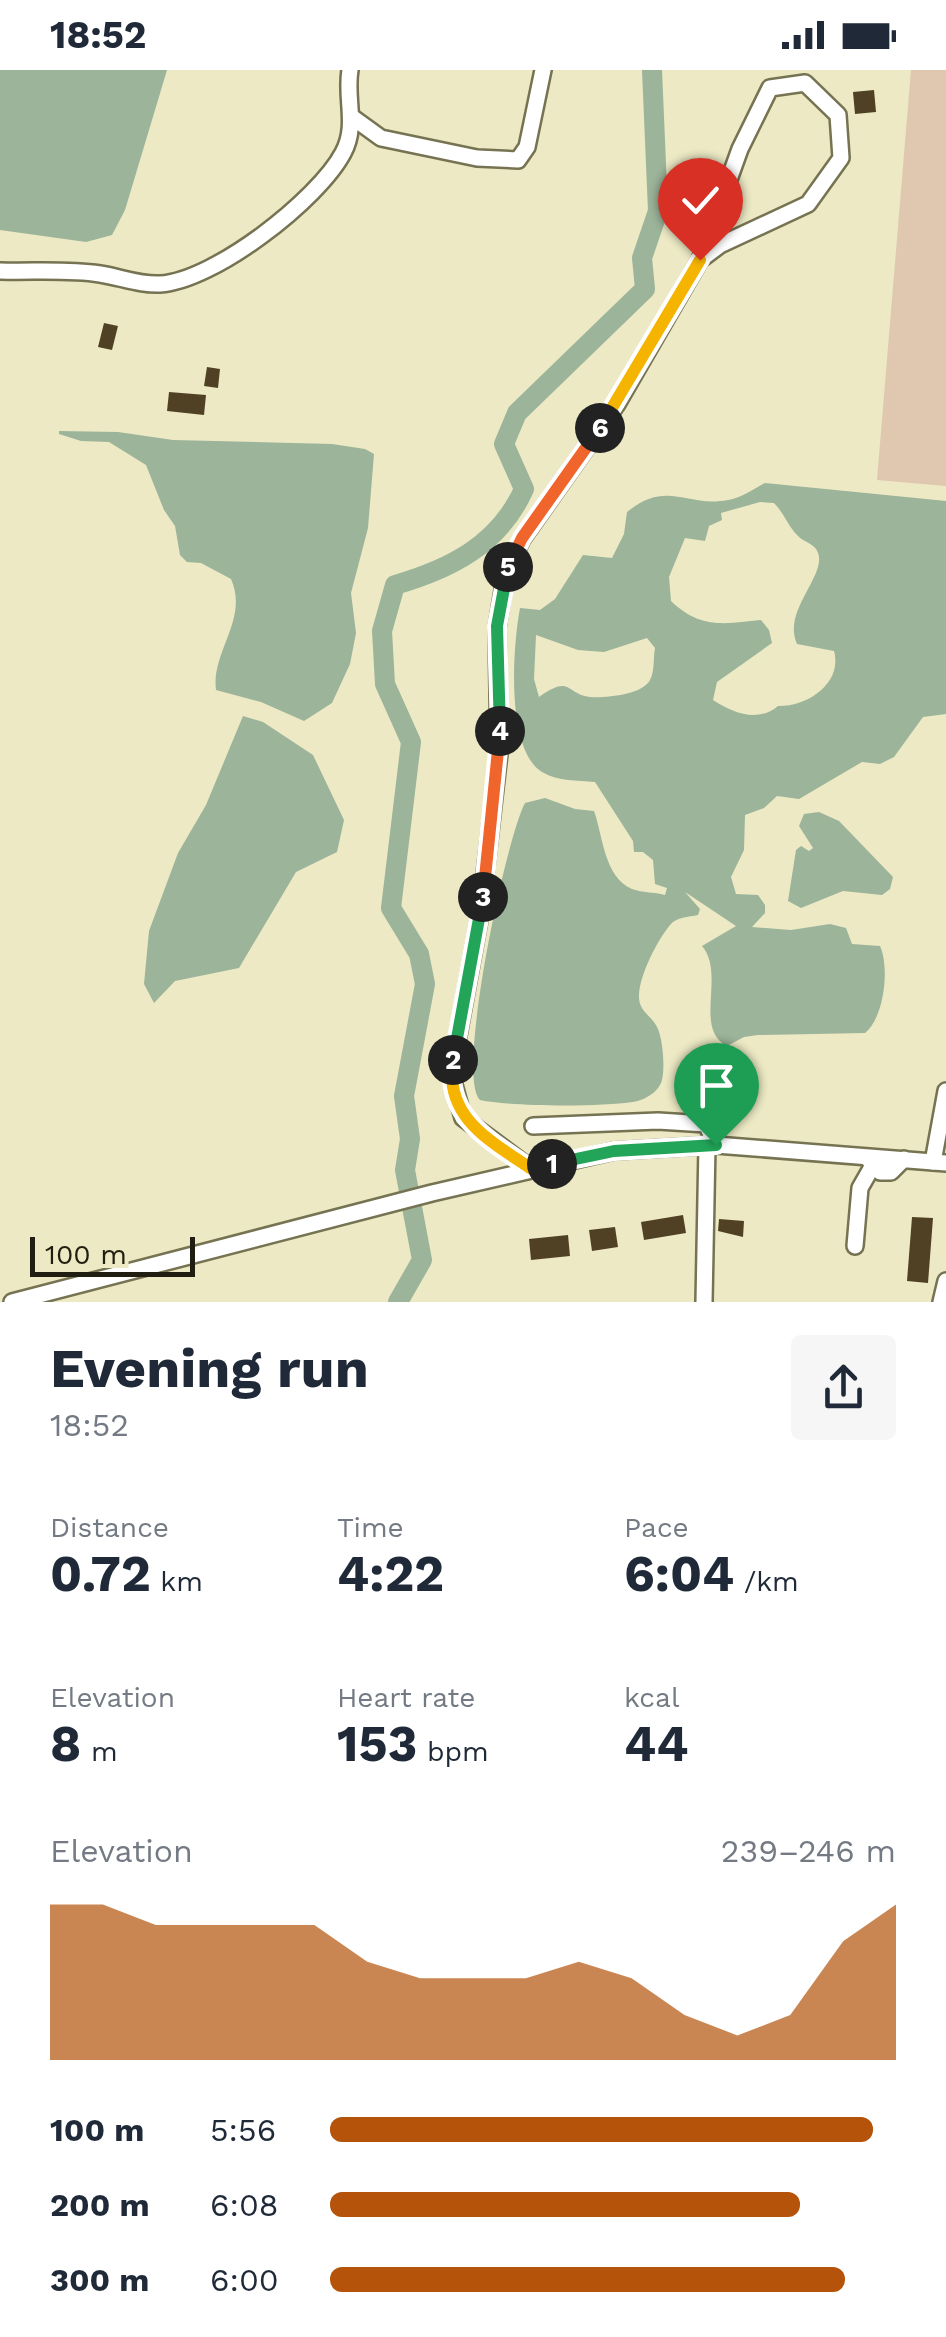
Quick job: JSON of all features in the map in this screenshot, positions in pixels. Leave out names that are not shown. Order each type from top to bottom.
[{"type":"street","points":[[0,271],[76,271],[142,284],[182,281],[282,222],[344,153],[352,117],[347,86],[350,70]]},
{"type":"street","points":[[352,117],[381,138],[477,158],[518,160],[527,147],[543,70]]},
{"type":"street","points":[[530,1168],[463,1118],[451,1074],[482,909],[497,771],[497,626],[506,572],[522,538],[617,404],[700,260],[740,149],[770,88],[773,70]]},
{"type":"street","points":[[700,260],[720,245],[808,204],[841,158],[838,115],[807,77],[770,88]]},
{"type":"street","points":[[12,1302],[530,1168],[614,1151],[712,1145],[870,1162],[939,1162],[946,1091]]},
{"type":"street","points":[[533,1126],[658,1121],[706,1124],[712,1145],[704,1302]]},
{"type":"street","points":[[855,1246],[860,1188],[870,1162]]},
{"type":"street","points":[[941,1302],[946,1281]]},
{"type":"shaded area","points":[[0,70],[167,70],[125,210],[112,235],[86,242],[0,230]]},
{"type":"shaded area","points":[[911,70],[946,70],[946,486],[877,480]]},
{"type":"shaded area","points":[[59,431],[118,432],[173,440],[332,444],[374,454],[368,528],[351,593],[356,633],[350,664],[332,703],[304,721],[261,702],[216,690],[219,662],[236,608],[231,579],[201,563],[187,562],[180,555],[175,526],[164,510],[146,465],[109,442],[81,441]]},
{"type":"shaded area","points":[[765,483],[946,501],[946,714],[923,717],[894,757],[880,764],[862,762],[799,799],[777,796],[764,808],[745,815],[744,850],[731,877],[736,894],[758,895],[765,905],[765,913],[752,927],[791,930],[830,924],[846,928],[852,944],[880,946],[885,979],[877,1016],[865,1033],[758,1035],[727,1046],[712,1027],[711,971],[702,946],[736,926],[685,892],[700,909],[698,915],[670,925],[650,958],[640,987],[641,1005],[657,1027],[662,1045],[663,1075],[655,1092],[638,1101],[600,1105],[480,1100],[474,1082],[478,1005],[506,861],[525,803],[545,798],[594,811],[610,866],[623,883],[632,889],[665,895],[667,888],[655,884],[653,860],[643,852],[634,852],[633,841],[595,782],[555,778],[530,760],[522,742],[514,695],[520,608],[540,610],[555,599],[583,555],[612,558],[624,534],[627,512],[641,502],[666,496],[728,500]],"holes":[[[760,502],[774,503],[797,535],[816,549],[818,569],[800,605],[794,631],[797,644],[834,651],[835,663],[828,683],[810,698],[754,715],[737,712],[713,700],[717,682],[772,643],[769,630],[761,620],[724,623],[692,616],[671,601],[669,577],[685,538],[705,541],[709,526],[722,520],[721,513]],[[536,635],[578,650],[604,652],[647,638],[655,648],[652,676],[640,689],[623,694],[590,697],[563,686],[539,697],[534,679]]]},
{"type":"shaded area","points":[[243,716],[263,722],[313,755],[344,820],[337,852],[296,872],[239,968],[175,981],[154,1003],[144,984],[149,931],[178,853],[206,805]]},
{"type":"shaded area","points":[[819,812],[839,821],[893,877],[890,889],[882,895],[843,891],[801,908],[788,901],[796,850],[801,846],[809,851],[813,848],[799,826],[804,814]]},
{"type":"building","points":[[874,90],[876,112],[855,114],[853,92]]},
{"type":"building","points":[[104,323],[118,326],[112,350],[98,347]]},
{"type":"building","points":[[207,367],[220,369],[218,388],[204,386]]},
{"type":"building","points":[[169,392],[206,395],[204,415],[167,411]]},
{"type":"building","points":[[683,1215],[686,1233],[644,1240],[641,1222]]},
{"type":"building","points":[[912,1217],[933,1218],[928,1283],[907,1281]]},
{"type":"building","points":[[719,1219],[744,1221],[743,1237],[718,1231]]},
{"type":"building","points":[[615,1227],[618,1247],[592,1251],[589,1230]]},
{"type":"building","points":[[568,1235],[570,1256],[531,1260],[529,1239]]},
{"type":"waterway","points":[[398,1302],[422,1260],[405,1170],[410,1139],[404,1096],[425,984],[419,954],[391,908],[411,742],[385,684],[382,631],[395,585],[435,571],[471,552],[514,509],[524,489],[504,444],[517,413],[645,289],[642,258],[658,211],[652,70]]},
{"type":"route","points":[[700,260],[617,404],[522,538],[506,572],[497,626],[499,754],[482,909],[451,1074],[463,1118],[530,1168],[614,1151],[716,1145]]}]
